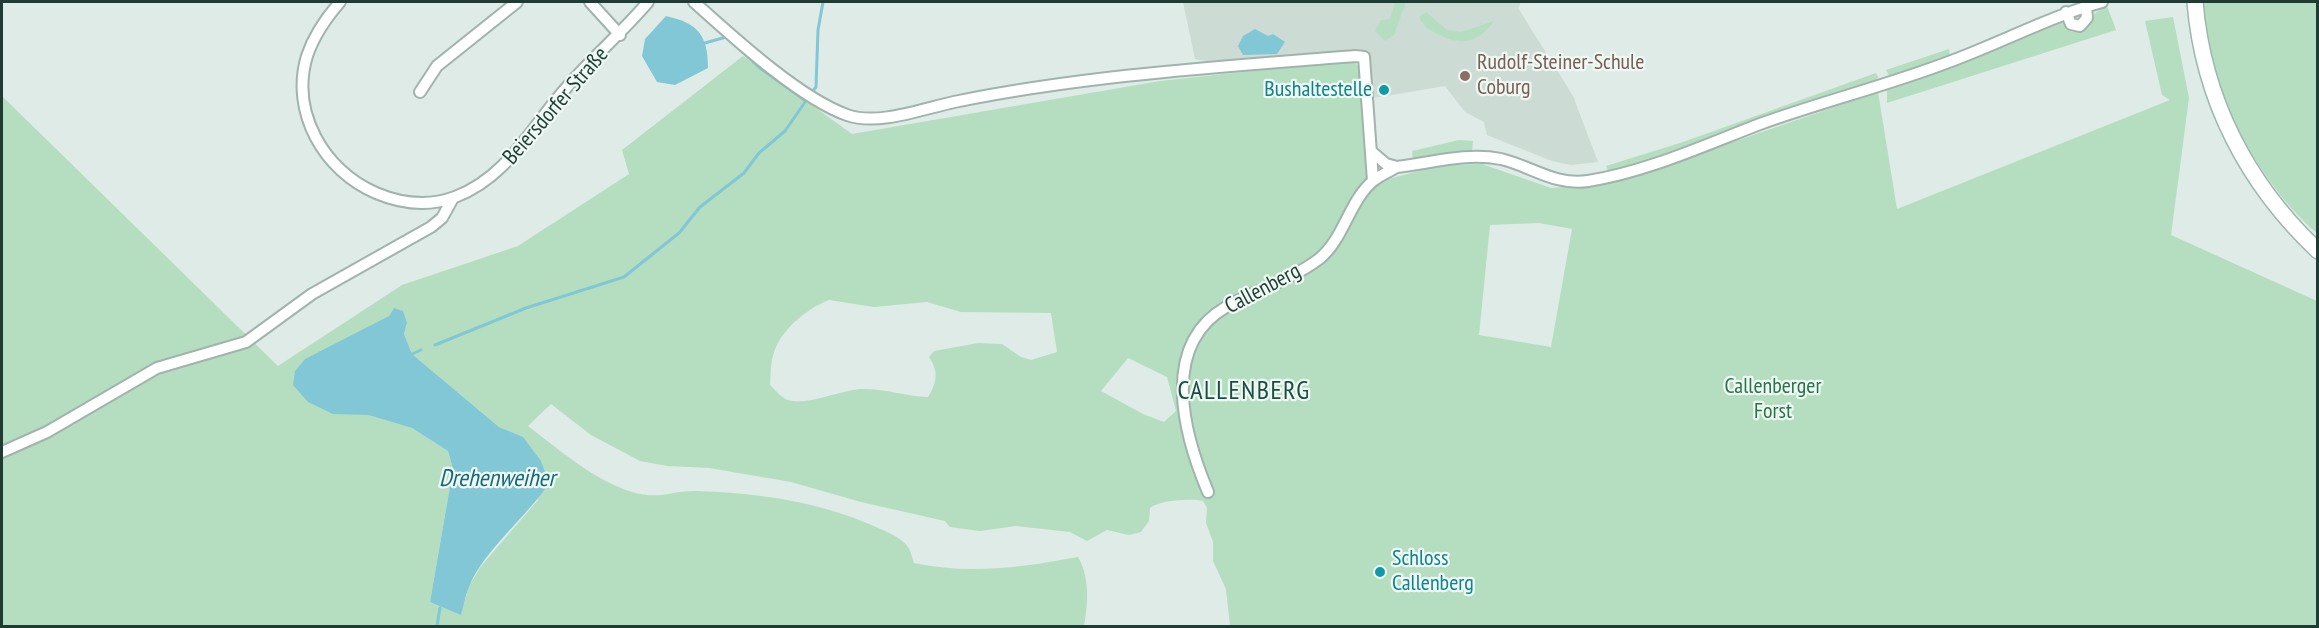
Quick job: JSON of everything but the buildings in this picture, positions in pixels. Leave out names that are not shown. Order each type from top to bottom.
[{"type":"street","points":[[340,2],[320,27],[308,54],[304,70],[305,103],[315,137],[344,175],[355,184],[392,199],[411,203],[453,198]]},
{"type":"street","points":[[420,92],[437,66],[517,2]]},
{"type":"street","points":[[590,2],[620,35]]},
{"type":"street","name":"Beiersdorfer Straße","points":[[453,198],[488,178],[513,157],[562,92],[620,35],[648,2]]},
{"type":"street","points":[[694,2],[734,37],[804,91],[846,115],[863,118],[888,116],[1032,87],[1213,66],[1364,57],[1373,181],[1397,167],[1480,156],[1503,160],[1550,179],[1568,182],[1605,178],[1702,146],[1814,105],[1945,64],[2004,41],[2070,8],[2102,2]]},
{"type":"street","points":[[2195,2],[2209,77],[2233,141],[2258,184],[2277,209],[2318,251]]},
{"type":"street","points":[[2070,8],[2071,24],[2080,26],[2087,18],[2086,6]]},
{"type":"street","points":[[1372,152],[1386,164],[1397,167]]},
{"type":"street","name":"Callenberg","points":[[1208,492],[1189,442],[1185,423],[1183,374],[1187,352],[1195,335],[1208,320],[1226,307],[1283,280],[1321,257],[1373,181]]},
{"type":"street","points":[[2,452],[47,432],[157,368],[246,342],[312,294],[431,227],[442,218],[453,198]]},
{"type":"shaded area","name":"Rudolf-Steiner-Schule Coburg","points":[[1183,2],[1521,2],[1518,8],[1573,96],[1598,162],[1571,165],[1552,161],[1487,135],[1484,122],[1465,112],[1445,86],[1374,98],[1369,51],[1348,50],[1218,63],[1195,59]]},
{"type":"green space","points":[[1395,2],[1406,2],[1394,35],[1385,41],[1375,31],[1381,20],[1390,19]]},
{"type":"green space","points":[[2201,2],[2317,2],[2317,233],[2290,207],[2264,173],[2241,136],[2217,77]]},
{"type":"green space","points":[[2107,6],[2116,30],[1887,103],[1887,88],[1979,56],[2059,20],[2072,32],[2077,31],[2086,26],[2095,13]]},
{"type":"green space","points":[[1426,12],[1447,30],[1461,32],[1494,21],[1477,37],[1456,41],[1425,26],[1419,17]]},
{"type":"green space","name":"Callenberger Forst","points":[[2173,17],[2189,98],[2171,235],[2317,301],[2317,626],[1230,626],[1226,589],[1213,561],[1213,542],[1206,523],[1207,508],[1203,501],[1168,501],[1154,505],[1150,508],[1149,521],[1141,532],[1129,535],[1107,530],[1087,541],[1070,532],[1016,526],[980,531],[950,527],[945,521],[861,502],[791,482],[709,468],[667,466],[640,461],[591,435],[551,404],[528,426],[590,472],[632,492],[650,495],[686,491],[718,492],[765,496],[810,505],[854,518],[888,533],[905,543],[914,563],[935,567],[996,568],[1078,557],[1086,582],[1087,600],[1084,626],[2,626],[2,96],[278,366],[402,285],[518,246],[629,174],[622,150],[743,56],[852,134],[1160,81],[1353,60],[1361,70],[1370,157],[1381,181],[1441,165],[1482,164],[1551,188],[1617,182],[1878,92],[1897,209],[2170,100],[2162,95],[2145,21]],"holes":[[[1539,223],[1572,229],[1551,347],[1479,335],[1490,225]],[[829,300],[874,307],[927,302],[961,312],[1051,313],[1057,352],[1031,360],[1021,357],[1002,344],[978,343],[934,351],[929,357],[936,377],[928,397],[860,389],[813,400],[788,400],[770,385],[773,356],[787,330],[803,315]],[[394,308],[407,323],[404,334],[412,354],[499,427],[523,438],[538,500],[481,566],[469,586],[461,614],[430,602],[453,469],[448,451],[412,428],[368,415],[389,316]],[[1128,358],[1167,377],[1176,411],[1164,422],[1143,414],[1101,391]]]},
{"type":"green space","points":[[1949,49],[1950,56],[1890,77],[1886,70]]},
{"type":"green space","points":[[1876,73],[1878,77],[1875,83],[1855,87],[1647,160],[1608,171],[1606,166],[1683,142]]},
{"type":"green space","points":[[1459,140],[1473,141],[1472,151],[1413,161],[1412,151]]},
{"type":"water","points":[[666,16],[686,22],[699,32],[708,57],[708,68],[675,85],[657,82],[642,56],[645,39]]},
{"type":"water","points":[[1255,29],[1268,36],[1273,34],[1285,42],[1277,54],[1243,55],[1238,46],[1243,36]]},
{"type":"water","name":"Drehenweiher","points":[[394,308],[403,311],[407,323],[404,334],[412,354],[499,427],[523,437],[541,461],[549,483],[484,560],[466,594],[461,615],[430,602],[453,469],[448,451],[412,428],[368,415],[333,414],[308,402],[293,385],[295,371],[305,359],[389,316]]},
{"type":"waterway","points":[[812,92],[816,87],[818,30],[823,2]]},
{"type":"waterway","points":[[705,43],[726,37],[760,68],[806,101]]},
{"type":"waterway","points":[[435,345],[526,308],[624,277],[679,233],[700,207],[744,173],[759,153],[785,131],[808,98]]},
{"type":"waterway","points":[[412,354],[421,350]]},
{"type":"waterway","points":[[437,626],[440,608]]},
{"type":"place","name":"Rudolf-Steiner-Schule Coburg","points":[[1465,76]]},
{"type":"place","name":"Bushaltestelle","points":[[1384,90]]},
{"type":"place","name":"Schloss Callenberg","points":[[1380,572]]},
{"type":"district","name":"CALLENBERG","points":[[1244,392]]}]
